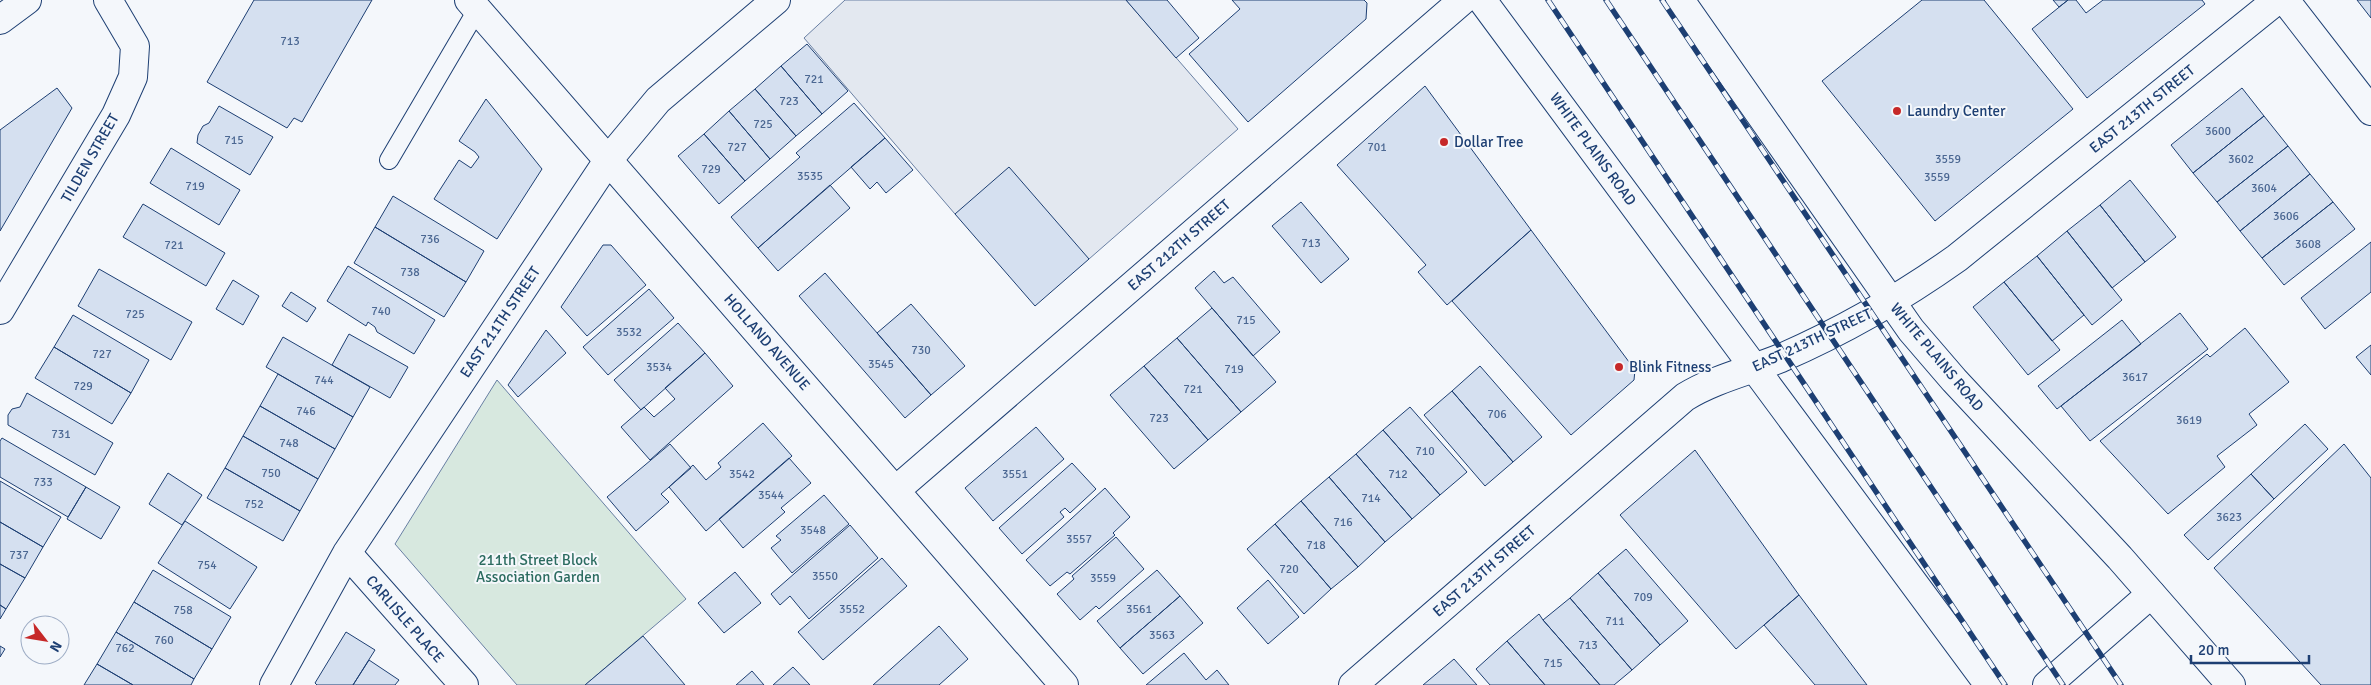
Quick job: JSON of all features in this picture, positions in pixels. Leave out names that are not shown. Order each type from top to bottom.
[{"type":"street","points":[[0,20],[27,0]]},
{"type":"street","name":"TILDEN STREET","points":[[0,310],[116,115],[132,77],[135,46],[108,0]]},
{"type":"street","name":"EAST 211TH STREET","points":[[274,685],[347,552],[609,160],[658,100],[776,0]]},
{"type":"street","name":"EAST 212TH STREET","points":[[896,490],[1463,0]]},
{"type":"street","name":"WHITE PLAINS ROAD","points":[[1482,0],[1989,685]]},
{"type":"street","name":"WHITE PLAINS ROAD","points":[[1680,0],[1911,330],[1954,380],[2152,594],[2231,685]]},
{"type":"street","name":"EAST 213TH STREET","points":[[1353,685],[1675,405],[1696,390],[1754,368],[1837,331],[1890,302],[1957,258],[2277,0]]},
{"type":"street","points":[[2285,0],[2371,111]]},
{"type":"street","name":"HOLLAND AVENUE","points":[[473,5],[1064,685]]},
{"type":"street","name":"CARLISLE PLACE","points":[[347,552],[464,685]]},
{"type":"street","points":[[2047,685],[2152,594]]},
{"type":"lane","points":[[389,160],[473,5]]},
{"type":"green space","name":"211th Street Block Association Garden","points":[[497,380],[686,599],[585,685],[517,685],[395,544]]},
{"type":"shaded area","points":[[845,0],[1126,0],[1238,129],[1089,259],[955,214],[804,38]]},
{"type":"building","points":[[254,0],[372,0],[302,122],[294,118],[287,128],[207,82]]},
{"type":"building","points":[[1126,0],[1167,0],[1199,38],[1176,58]]},
{"type":"building","points":[[1232,0],[1364,0],[1367,3],[1366,19],[1248,122],[1189,54],[1240,9]]},
{"type":"building","points":[[1922,0],[1984,0],[2073,109],[1935,221],[1822,81]]},
{"type":"building","points":[[2053,0],[2068,0],[2059,7]]},
{"type":"building","points":[[2068,0],[2076,0],[2086,13],[2103,0],[2202,0],[2205,4],[2087,98],[2032,29]]},
{"type":"building","points":[[2357,0],[2371,0],[2371,18]]},
{"type":"building","points":[[807,44],[848,91],[822,114],[781,66]]},
{"type":"building","points":[[781,66],[822,114],[796,136],[755,89]]},
{"type":"building","points":[[1425,86],[1531,230],[1447,305],[1418,272],[1426,265],[1337,165]]},
{"type":"building","points":[[57,88],[72,108],[0,231],[0,130]]},
{"type":"building","points":[[2242,88],[2264,116],[2193,173],[2171,145]]},
{"type":"building","points":[[755,89],[796,136],[770,159],[729,111]]},
{"type":"building","points":[[486,99],[542,169],[497,239],[434,199],[459,160],[471,168],[479,157],[459,141]]},
{"type":"building","points":[[854,103],[885,138],[758,248],[731,217],[800,157],[796,153]]},
{"type":"building","points":[[219,106],[273,137],[250,175],[197,143],[198,135],[203,126],[209,123]]},
{"type":"building","points":[[729,111],[770,159],[745,181],[704,134]]},
{"type":"building","points":[[2264,116],[2288,146],[2217,202],[2193,173]]},
{"type":"building","points":[[704,134],[745,181],[719,204],[678,156]]},
{"type":"building","points":[[885,138],[913,170],[886,193],[877,182],[870,189],[851,167]]},
{"type":"building","points":[[2288,146],[2310,174],[2240,231],[2217,202]]},
{"type":"building","points":[[171,148],[240,190],[219,225],[150,183]]},
{"type":"building","points":[[1009,167],[1089,259],[1035,306],[955,214]]},
{"type":"building","points":[[2310,174],[2333,202],[2262,258],[2240,231]]},
{"type":"building","points":[[2130,180],[2176,237],[2145,262],[2100,205]]},
{"type":"building","points":[[830,185],[850,208],[778,271],[758,248]]},
{"type":"building","points":[[393,196],[484,251],[466,282],[375,227]]},
{"type":"building","points":[[1301,202],[1349,259],[1321,283],[1272,226]]},
{"type":"building","points":[[2333,202],[2355,229],[2284,285],[2262,258]]},
{"type":"building","points":[[143,204],[225,253],[206,286],[123,237]]},
{"type":"building","points":[[2100,205],[2145,262],[2112,288],[2067,231]]},
{"type":"building","points":[[375,227],[466,282],[444,317],[354,263]]},
{"type":"building","points":[[1531,230],[1635,370],[1634,380],[1571,435],[1452,301]]},
{"type":"building","points":[[2067,231],[2122,300],[2092,325],[2037,256]]},
{"type":"building","points":[[2371,242],[2371,292],[2325,329],[2301,298]]},
{"type":"building","points":[[603,245],[611,245],[646,285],[587,336],[561,307]]},
{"type":"building","points":[[2037,256],[2084,315],[2052,341],[2004,282]]},
{"type":"building","points":[[348,266],[435,320],[414,354],[377,332],[375,327],[368,322],[366,326],[327,301]]},
{"type":"building","points":[[99,269],[192,322],[171,360],[78,306]]},
{"type":"building","points":[[1214,271],[1224,283],[1233,277],[1280,332],[1253,356],[1195,288]]},
{"type":"building","points":[[825,273],[931,395],[905,418],[799,296]]},
{"type":"building","points":[[233,280],[259,296],[243,325],[216,309]]},
{"type":"building","points":[[2004,282],[2060,350],[2028,375],[1973,307]]},
{"type":"building","points":[[649,289],[674,318],[608,375],[583,347]]},
{"type":"building","points":[[291,292],[316,308],[307,322],[282,306]]},
{"type":"building","points":[[911,304],[965,366],[931,395],[877,333]]},
{"type":"building","points":[[1212,308],[1276,382],[1241,412],[1177,338]]},
{"type":"building","points":[[2180,313],[2208,349],[2090,441],[2061,406]]},
{"type":"building","points":[[73,315],[149,360],[131,393],[54,347]]},
{"type":"building","points":[[2122,320],[2141,344],[2057,409],[2038,386]]},
{"type":"building","points":[[678,323],[705,353],[641,410],[614,380]]},
{"type":"building","points":[[2245,328],[2289,382],[2249,414],[2257,425],[2217,456],[2225,467],[2168,514],[2100,441],[2207,354],[2210,357]]},
{"type":"building","points":[[546,330],[566,353],[518,397],[508,385]]},
{"type":"building","points":[[349,334],[408,367],[390,398],[332,365]]},
{"type":"building","points":[[283,337],[370,387],[353,417],[266,367]]},
{"type":"building","points":[[1177,338],[1241,412],[1208,440],[1144,366]]},
{"type":"building","points":[[2371,345],[2371,375],[2356,357]]},
{"type":"building","points":[[54,347],[131,393],[112,424],[35,378]]},
{"type":"building","points":[[705,353],[733,386],[650,460],[621,427],[644,407],[654,417],[675,399],[665,388]]},
{"type":"building","points":[[1144,366],[1208,440],[1174,469],[1110,395]]},
{"type":"building","points":[[1480,366],[1542,437],[1513,462],[1452,391]]},
{"type":"building","points":[[278,374],[353,417],[335,449],[260,406]]},
{"type":"building","points":[[1452,391],[1513,462],[1485,486],[1424,415]]},
{"type":"building","points":[[27,393],[113,443],[95,475],[8,425],[8,415],[12,409],[20,407]]},
{"type":"building","points":[[260,406],[335,449],[318,479],[243,436]]},
{"type":"building","points":[[1410,407],[1467,472],[1440,495],[1383,430]]},
{"type":"building","points":[[763,423],[792,456],[706,531],[669,487],[693,465],[706,480],[721,467],[718,463]]},
{"type":"building","points":[[2305,424],[2328,449],[2274,499],[2251,474]]},
{"type":"building","points":[[1036,427],[1064,459],[993,521],[965,488]]},
{"type":"building","points":[[1383,430],[1440,495],[1412,519],[1356,454]]},
{"type":"building","points":[[243,436],[318,479],[300,511],[225,468]]},
{"type":"building","points":[[2,438],[86,487],[68,517],[0,477],[0,441]]},
{"type":"building","points":[[670,444],[691,468],[661,494],[669,502],[636,531],[607,497]]},
{"type":"building","points":[[2344,444],[2371,478],[2371,685],[2321,685],[2214,568]]},
{"type":"building","points":[[1695,450],[1799,595],[1736,649],[1620,515]]},
{"type":"building","points":[[1356,454],[1412,519],[1385,542],[1329,477]]},
{"type":"building","points":[[789,458],[811,483],[781,508],[785,512],[743,548],[719,519]]},
{"type":"building","points":[[1072,463],[1096,489],[1070,513],[1065,508],[1060,512],[1064,517],[1022,554],[999,528]]},
{"type":"building","points":[[225,468],[300,511],[283,541],[207,498]]},
{"type":"building","points":[[168,473],[202,495],[182,525],[149,504]]},
{"type":"building","points":[[2251,474],[2274,499],[2208,560],[2184,535]]},
{"type":"building","points":[[1329,477],[1385,542],[1358,567],[1301,501]]},
{"type":"building","points":[[0,481],[61,517],[43,547],[0,522]]},
{"type":"building","points":[[86,487],[120,507],[101,539],[67,519]]},
{"type":"building","points":[[1105,488],[1130,517],[1113,533],[1115,535],[1070,574],[1067,572],[1050,586],[1026,560]]},
{"type":"building","points":[[824,495],[849,524],[792,573],[771,548],[781,540],[776,536]]},
{"type":"building","points":[[1301,501],[1358,567],[1331,589],[1275,524]]},
{"type":"building","points":[[185,521],[257,567],[230,609],[158,563]]},
{"type":"building","points":[[0,522],[43,547],[25,578],[0,564]]},
{"type":"building","points":[[1275,524],[1331,589],[1304,614],[1247,549]]},
{"type":"building","points":[[850,525],[878,558],[809,619],[790,596],[780,605],[771,594]]},
{"type":"building","points":[[1116,537],[1144,569],[1099,609],[1096,606],[1080,620],[1057,594],[1074,579],[1072,576]]},
{"type":"building","points":[[1626,549],[1688,621],[1660,645],[1598,573]]},
{"type":"building","points":[[882,558],[907,586],[823,660],[798,632]]},
{"type":"building","points":[[0,564],[25,578],[6,609],[0,605]]},
{"type":"building","points":[[153,570],[231,617],[212,649],[134,602]]},
{"type":"building","points":[[1157,570],[1180,596],[1120,648],[1097,621]]},
{"type":"building","points":[[735,572],[761,603],[724,633],[698,603]]},
{"type":"building","points":[[1598,573],[1660,645],[1632,670],[1570,598]]},
{"type":"building","points":[[1268,580],[1299,617],[1268,644],[1237,608]]},
{"type":"building","points":[[1799,595],[1867,685],[1815,685],[1764,625]]},
{"type":"building","points":[[1180,596],[1203,623],[1143,674],[1120,648]]},
{"type":"building","points":[[1570,598],[1632,670],[1614,685],[1600,685],[1543,620]]},
{"type":"building","points":[[134,602],[212,649],[194,679],[116,632]]},
{"type":"building","points":[[0,605],[6,609],[0,619]]},
{"type":"building","points":[[1539,614],[1600,685],[1545,685],[1507,641]]},
{"type":"building","points":[[939,626],[968,659],[939,685],[873,685]]},
{"type":"building","points":[[116,632],[194,679],[191,685],[133,685],[97,664]]},
{"type":"building","points":[[346,632],[375,650],[353,685],[317,685],[315,683]]},
{"type":"building","points":[[643,636],[685,685],[585,685]]},
{"type":"building","points":[[1507,641],[1545,685],[1490,685],[1476,669]]},
{"type":"building","points":[[0,646],[5,649],[0,657]]},
{"type":"building","points":[[1184,653],[1206,680],[1217,670],[1229,685],[1146,685]]},
{"type":"building","points":[[1454,659],[1477,685],[1423,685]]},
{"type":"building","points":[[369,660],[399,680],[395,685],[353,685]]},
{"type":"building","points":[[97,664],[133,685],[84,685]]},
{"type":"building","points":[[793,667],[810,685],[773,685]]},
{"type":"building","points":[[752,671],[764,685],[736,685]]},
{"type":"railway","points":[[1548,0],[2005,685]]},
{"type":"railway","points":[[1606,0],[2063,685]]},
{"type":"railway","points":[[1662,0],[2121,685]]},
{"type":"place","name":"Laundry Center","points":[[1897,111]]},
{"type":"place","name":"Dollar Tree","points":[[1444,142]]},
{"type":"place","name":"Blink Fitness","points":[[1619,367]]}]
